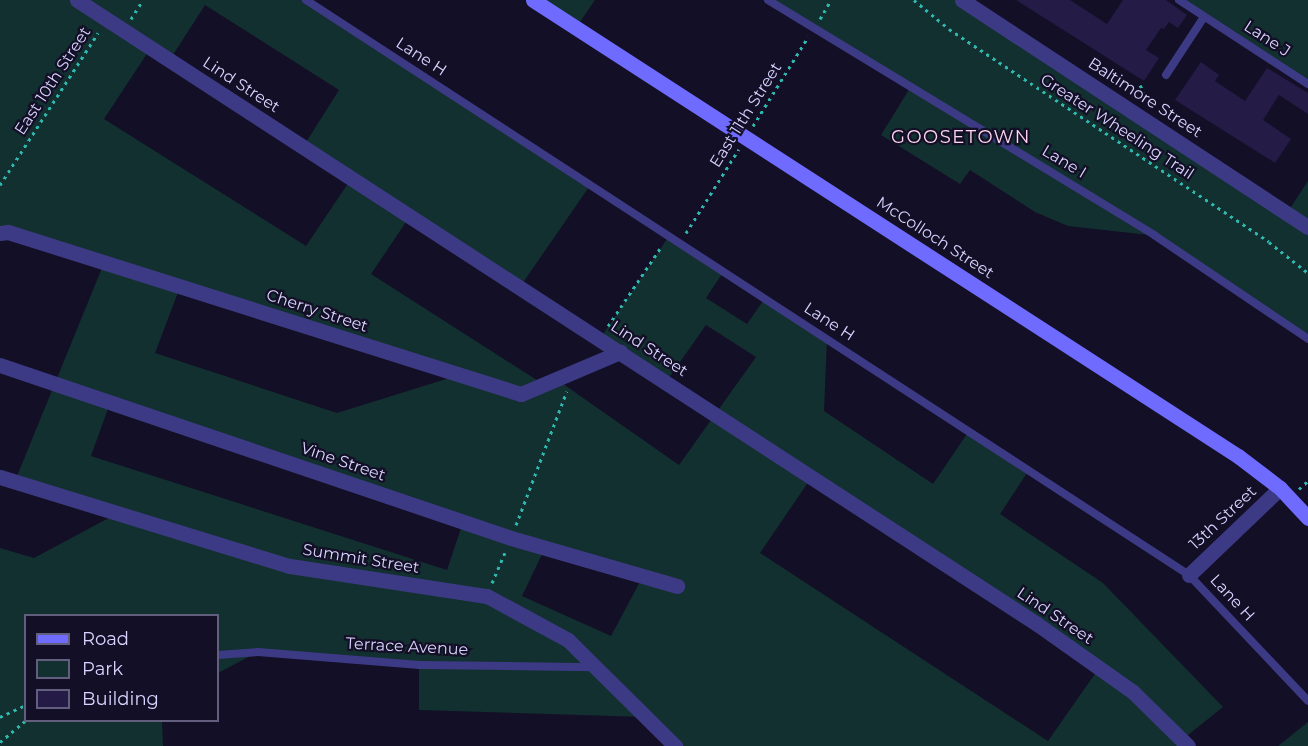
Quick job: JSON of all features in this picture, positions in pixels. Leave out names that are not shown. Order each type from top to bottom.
[{"type":"street","name":"Lind Street","points":[[76,0],[1036,624],[1133,692],[1188,746]]},
{"type":"street","name":"McColloch Street","points":[[533,0],[1238,456],[1280,488],[1308,518]]},
{"type":"street","name":"Baltimore Street","points":[[962,0],[1308,227]]},
{"type":"street","name":"Cherry Street","points":[[0,233],[8,232],[520,394],[620,352]]},
{"type":"street","name":"Vine Street","points":[[0,365],[511,538],[677,586]]},
{"type":"street","name":"Summit Street","points":[[0,477],[290,566],[487,596],[568,640],[675,746]]},
{"type":"street","name":"13th Street","points":[[1189,575],[1280,488]]},
{"type":"lane","name":"Lane H","points":[[306,0],[1189,575],[1308,701]]},
{"type":"lane","name":"Lane I","points":[[768,0],[813,30],[1069,182],[1308,339]]},
{"type":"lane","name":"Lane J","points":[[1179,0],[1308,84]]},
{"type":"lane","points":[[1166,75],[1204,17]]},
{"type":"lane","name":"Terrace Avenue","points":[[219,655],[258,652],[419,665],[595,667]]},
{"type":"path","name":"East 11th Street","points":[[680,243],[831,0]]},
{"type":"path","name":"Greater Wheeling Trail","points":[[914,0],[958,35],[1269,242],[1308,273]]},
{"type":"path","name":"East 10th Street","points":[[0,185],[107,19]]},
{"type":"path","points":[[1140,85],[1153,111]]},
{"type":"path","points":[[600,339],[669,236]]},
{"type":"path","points":[[487,596],[575,370]]},
{"type":"path","points":[[0,717],[24,706]]},
{"type":"path","points":[[0,742],[24,722]]},
{"type":"green space","points":[[0,0],[306,0],[591,184],[520,287],[410,216],[371,274],[543,384],[556,379],[679,465],[756,357],[706,325],[666,382],[600,339],[669,236],[724,271],[706,298],[747,324],[765,298],[827,339],[824,411],[933,484],[969,431],[1029,470],[1000,514],[1103,583],[1223,707],[1183,739],[1188,746],[675,746],[645,717],[419,710],[419,666],[258,652],[219,672],[219,614],[24,614],[24,722],[162,722],[163,746],[0,746],[0,548],[34,558],[118,513],[15,481],[104,263],[0,233]],"holes":[[[205,5],[339,90],[303,147],[351,179],[306,246],[104,119],[150,49],[169,61]],[[180,287],[459,375],[337,413],[155,353]],[[110,403],[463,522],[447,570],[91,456]],[[811,478],[1099,668],[1048,741],[760,553]],[[545,548],[643,576],[611,636],[522,596]]]},
{"type":"green space","points":[[533,0],[595,0],[576,28]]},
{"type":"green space","points":[[768,0],[962,0],[1287,213],[1308,181],[1308,339],[1149,235],[1068,226],[1035,212],[970,170],[960,184],[881,135],[910,88]]},
{"type":"green space","points":[[1179,0],[1308,0],[1308,84]]},
{"type":"green space","points":[[1308,722],[1308,746],[1278,746]]},
{"type":"building","points":[[1016,0],[1070,0],[1107,24],[1123,0],[1166,0],[1187,15],[1178,28],[1169,22],[1164,29],[1161,28],[1146,50],[1159,58],[1144,81]]},
{"type":"building","points":[[1201,62],[1219,75],[1215,81],[1245,101],[1267,68],[1308,93],[1308,114],[1279,95],[1263,120],[1291,139],[1275,163],[1175,100]]},
{"type":"district","name":"GOOSETOWN","points":[[961,137]]}]
